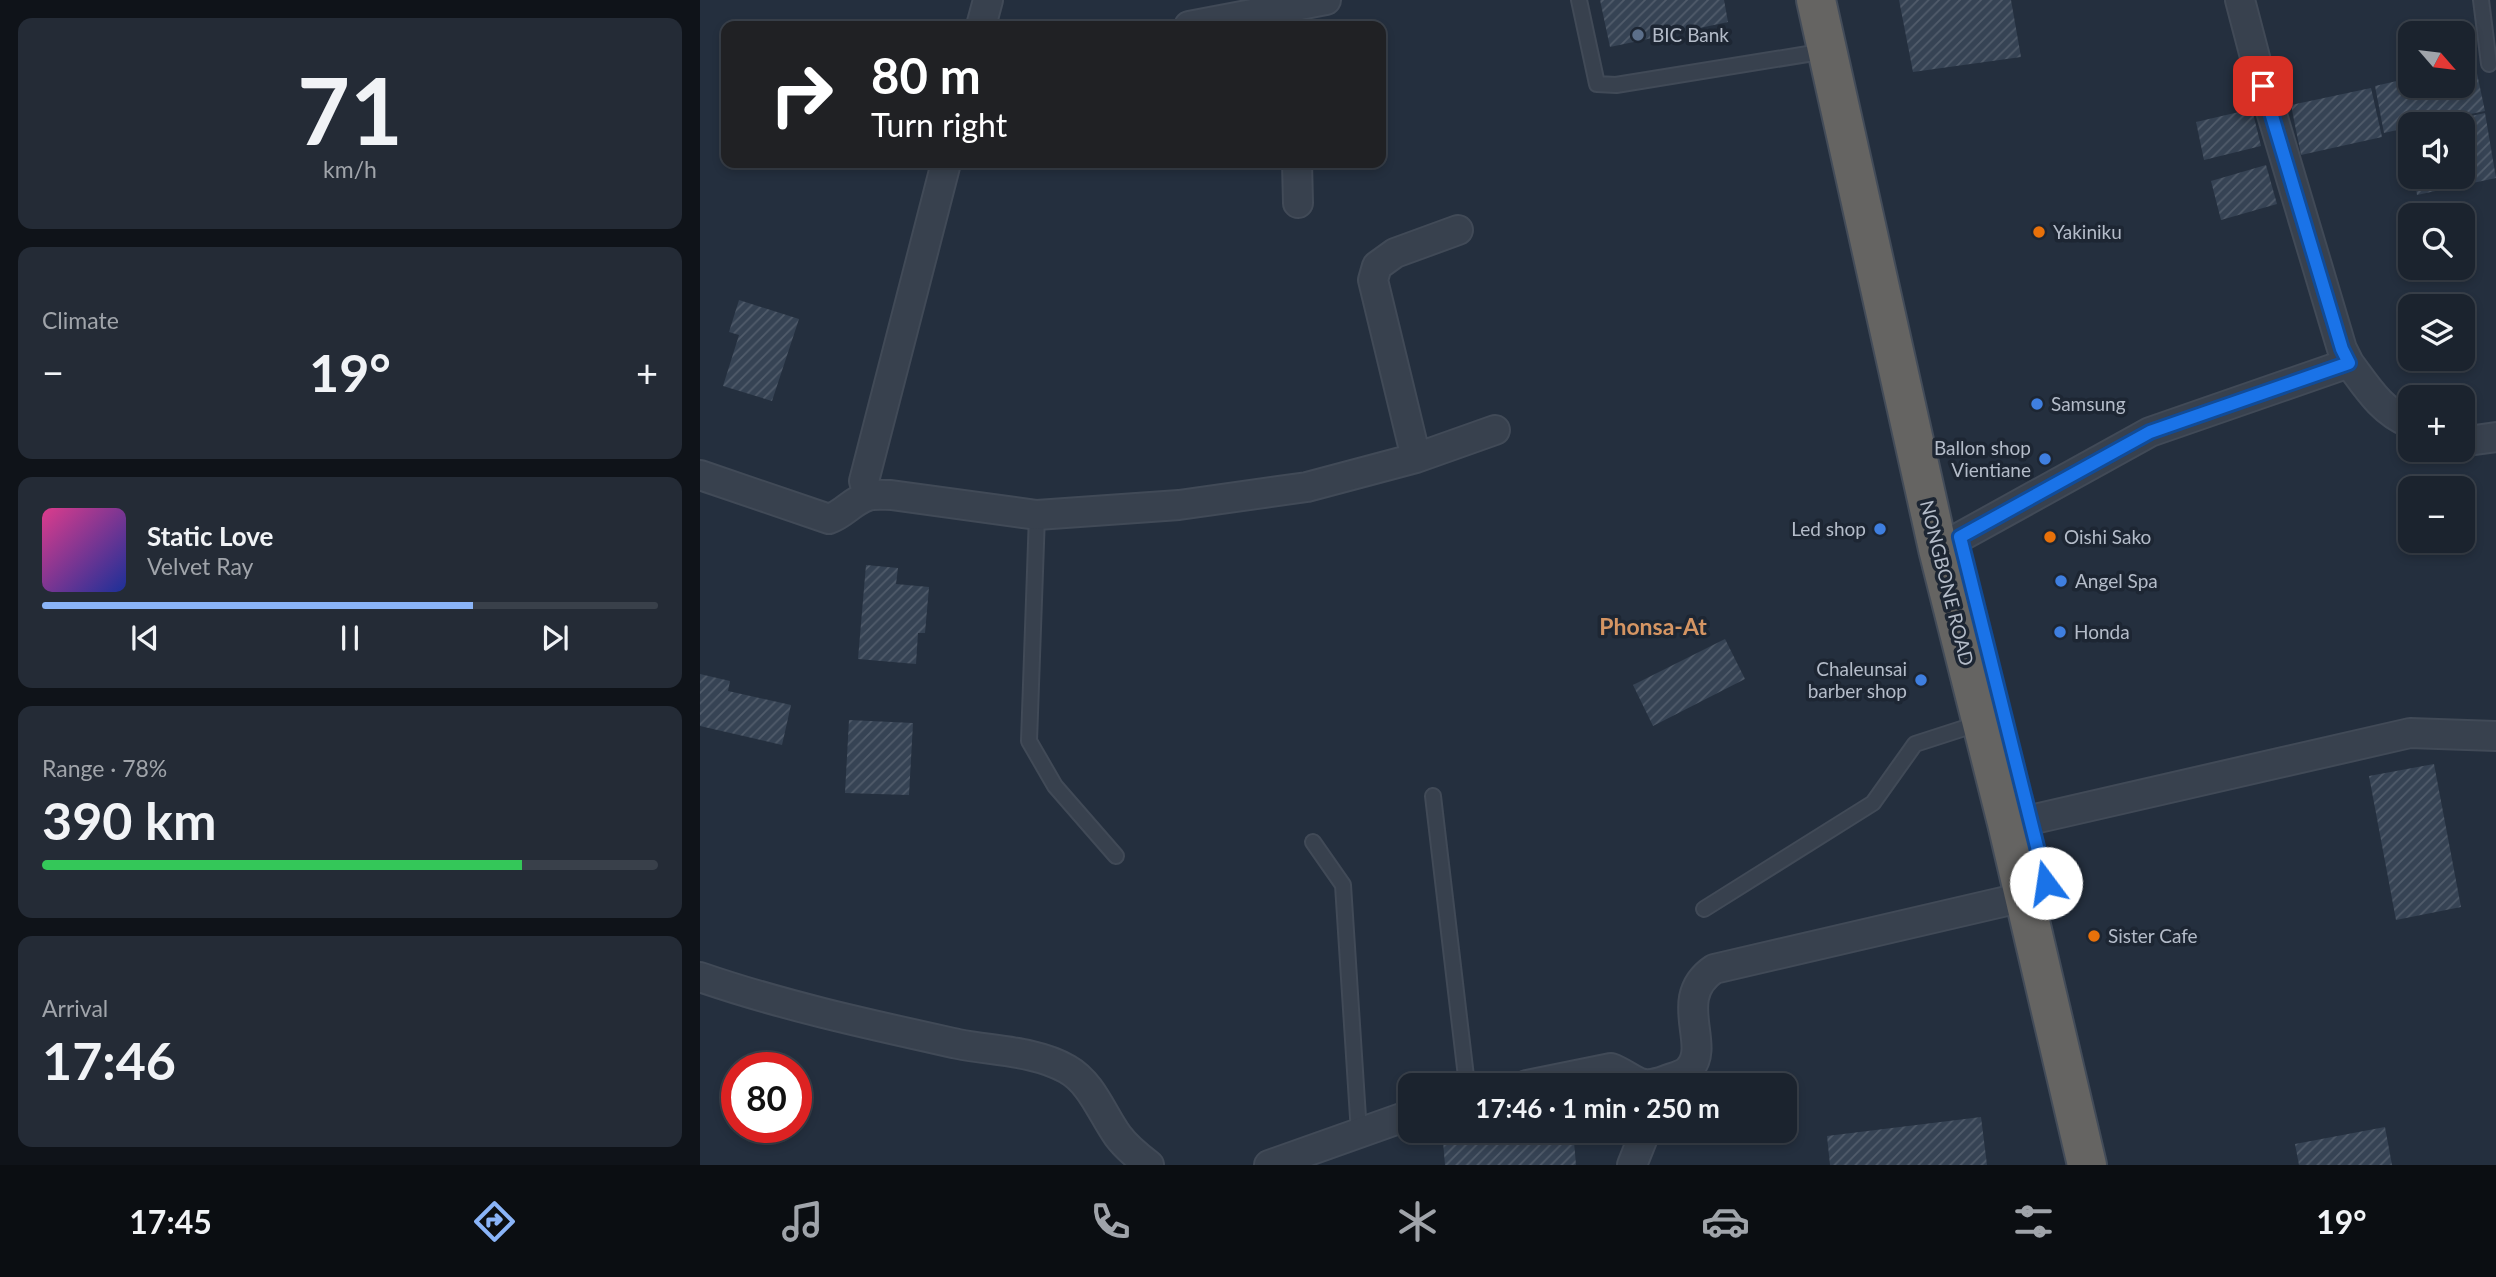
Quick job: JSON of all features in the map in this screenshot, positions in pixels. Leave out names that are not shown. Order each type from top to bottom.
[{"type":"highway","name":"NONGBONE ROAD","points":[[1816,0],[1938,549],[2087,1165]]},
{"type":"highway","name":"NONGBONE ROAD","points":[[1841,0],[1960,537],[2111,1165]]},
{"type":"street","points":[[982,21],[988,0]]},
{"type":"street","points":[[1224,21],[1293,11],[1326,0]]},
{"type":"street","points":[[2240,0],[2342,349],[2378,402],[2398,417]]},
{"type":"street","points":[[868,496],[864,481],[945,168]]},
{"type":"street","points":[[1297,168],[1298,203]]},
{"type":"street","points":[[1416,458],[1373,280],[1377,266],[1395,253],[1458,230]]},
{"type":"street","points":[[1960,537],[2150,432],[2349,363]]},
{"type":"street","points":[[700,475],[829,519],[841,515],[853,503],[868,496],[891,495],[1037,515],[1179,505],[1307,487],[1416,458],[1495,430]]},
{"type":"street","points":[[2475,440],[2496,437]]},
{"type":"street","points":[[2030,820],[2410,733],[2496,736]]},
{"type":"street","points":[[1684,1073],[1692,1066],[1696,1054],[1694,996],[1705,976],[1714,969],[2024,897]]},
{"type":"street","points":[[700,977],[895,1030],[1024,1055],[1068,1069],[1084,1083],[1117,1135],[1132,1152],[1149,1165]]},
{"type":"street","points":[[1586,1073],[1611,1068],[1624,1073]]},
{"type":"street","points":[[1269,1165],[1398,1119]]},
{"type":"street","points":[[1632,1165],[1641,1143]]},
{"type":"lane","points":[[1579,0],[1597,84],[1616,85],[1827,51]]},
{"type":"lane","points":[[2481,0],[2489,64]]},
{"type":"lane","points":[[1037,515],[1030,741],[1055,786],[1116,856]]},
{"type":"lane","points":[[1704,909],[1873,803],[1915,744],[1981,722]]},
{"type":"lane","points":[[1433,796],[1466,1073]]},
{"type":"lane","points":[[1313,842],[1343,885],[1359,1133]]},
{"type":"building","name":"BIC Bank","points":[[1600,0],[1724,0],[1728,22],[1610,47]]},
{"type":"building","points":[[1899,0],[2011,0],[2021,57],[1913,72]]},
{"type":"building","points":[[2475,64],[2485,111],[2398,112],[2398,130],[2384,133],[2375,86],[2398,81],[2398,98],[2475,98]]},
{"type":"building","points":[[2371,88],[2382,137],[2301,155],[2291,105]]},
{"type":"building","points":[[2252,109],[2261,146],[2204,160],[2196,122]]},
{"type":"building","points":[[2485,113],[2496,178],[2475,183],[2475,115]]},
{"type":"building","points":[[2266,165],[2277,204],[2221,220],[2211,181]]},
{"type":"building","points":[[2416,189],[2445,189],[2417,195]]},
{"type":"building","points":[[739,300],[799,319],[772,401],[723,386],[739,335],[729,332]]},
{"type":"building","points":[[866,565],[898,568],[896,584],[929,587],[925,633],[918,633],[916,664],[858,659]]},
{"type":"building","points":[[1725,639],[1745,679],[1653,726],[1633,685]]},
{"type":"building","points":[[700,674],[730,681],[728,691],[791,705],[782,745],[700,726]]},
{"type":"building","points":[[849,720],[913,723],[909,795],[845,793]]},
{"type":"building","points":[[2434,764],[2461,907],[2396,920],[2369,776]]},
{"type":"building","points":[[1981,1117],[1987,1165],[1830,1165],[1827,1136]]},
{"type":"building","points":[[2385,1127],[2392,1165],[2299,1165],[2295,1144]]},
{"type":"building","points":[[1443,1143],[1574,1143],[1576,1165],[1445,1165]]},
{"type":"place","name":"BIC Bank","points":[[1638,35]]},
{"type":"place","name":"Yakiniku","points":[[2039,232]]},
{"type":"place","name":"Samsung","points":[[2037,404]]},
{"type":"place","name":"Ballon shop Vientiane","points":[[2045,459]]},
{"type":"place","name":"Led shop","points":[[1880,529]]},
{"type":"place","name":"Oishi Sako","points":[[2050,537]]},
{"type":"place","name":"Angel Spa","points":[[2061,581]]},
{"type":"place","name":"Honda","points":[[2060,632]]},
{"type":"place","name":"Chaleunsai barber shop","points":[[1921,680]]},
{"type":"place","name":"Sister Cafe","points":[[2094,936]]},
{"type":"district","name":"Phonsa-At","points":[[1653,627]]},
{"type":"route","points":[[2046,883],[1960,537],[2150,432],[2349,363],[2342,349],[2263,86]]}]
